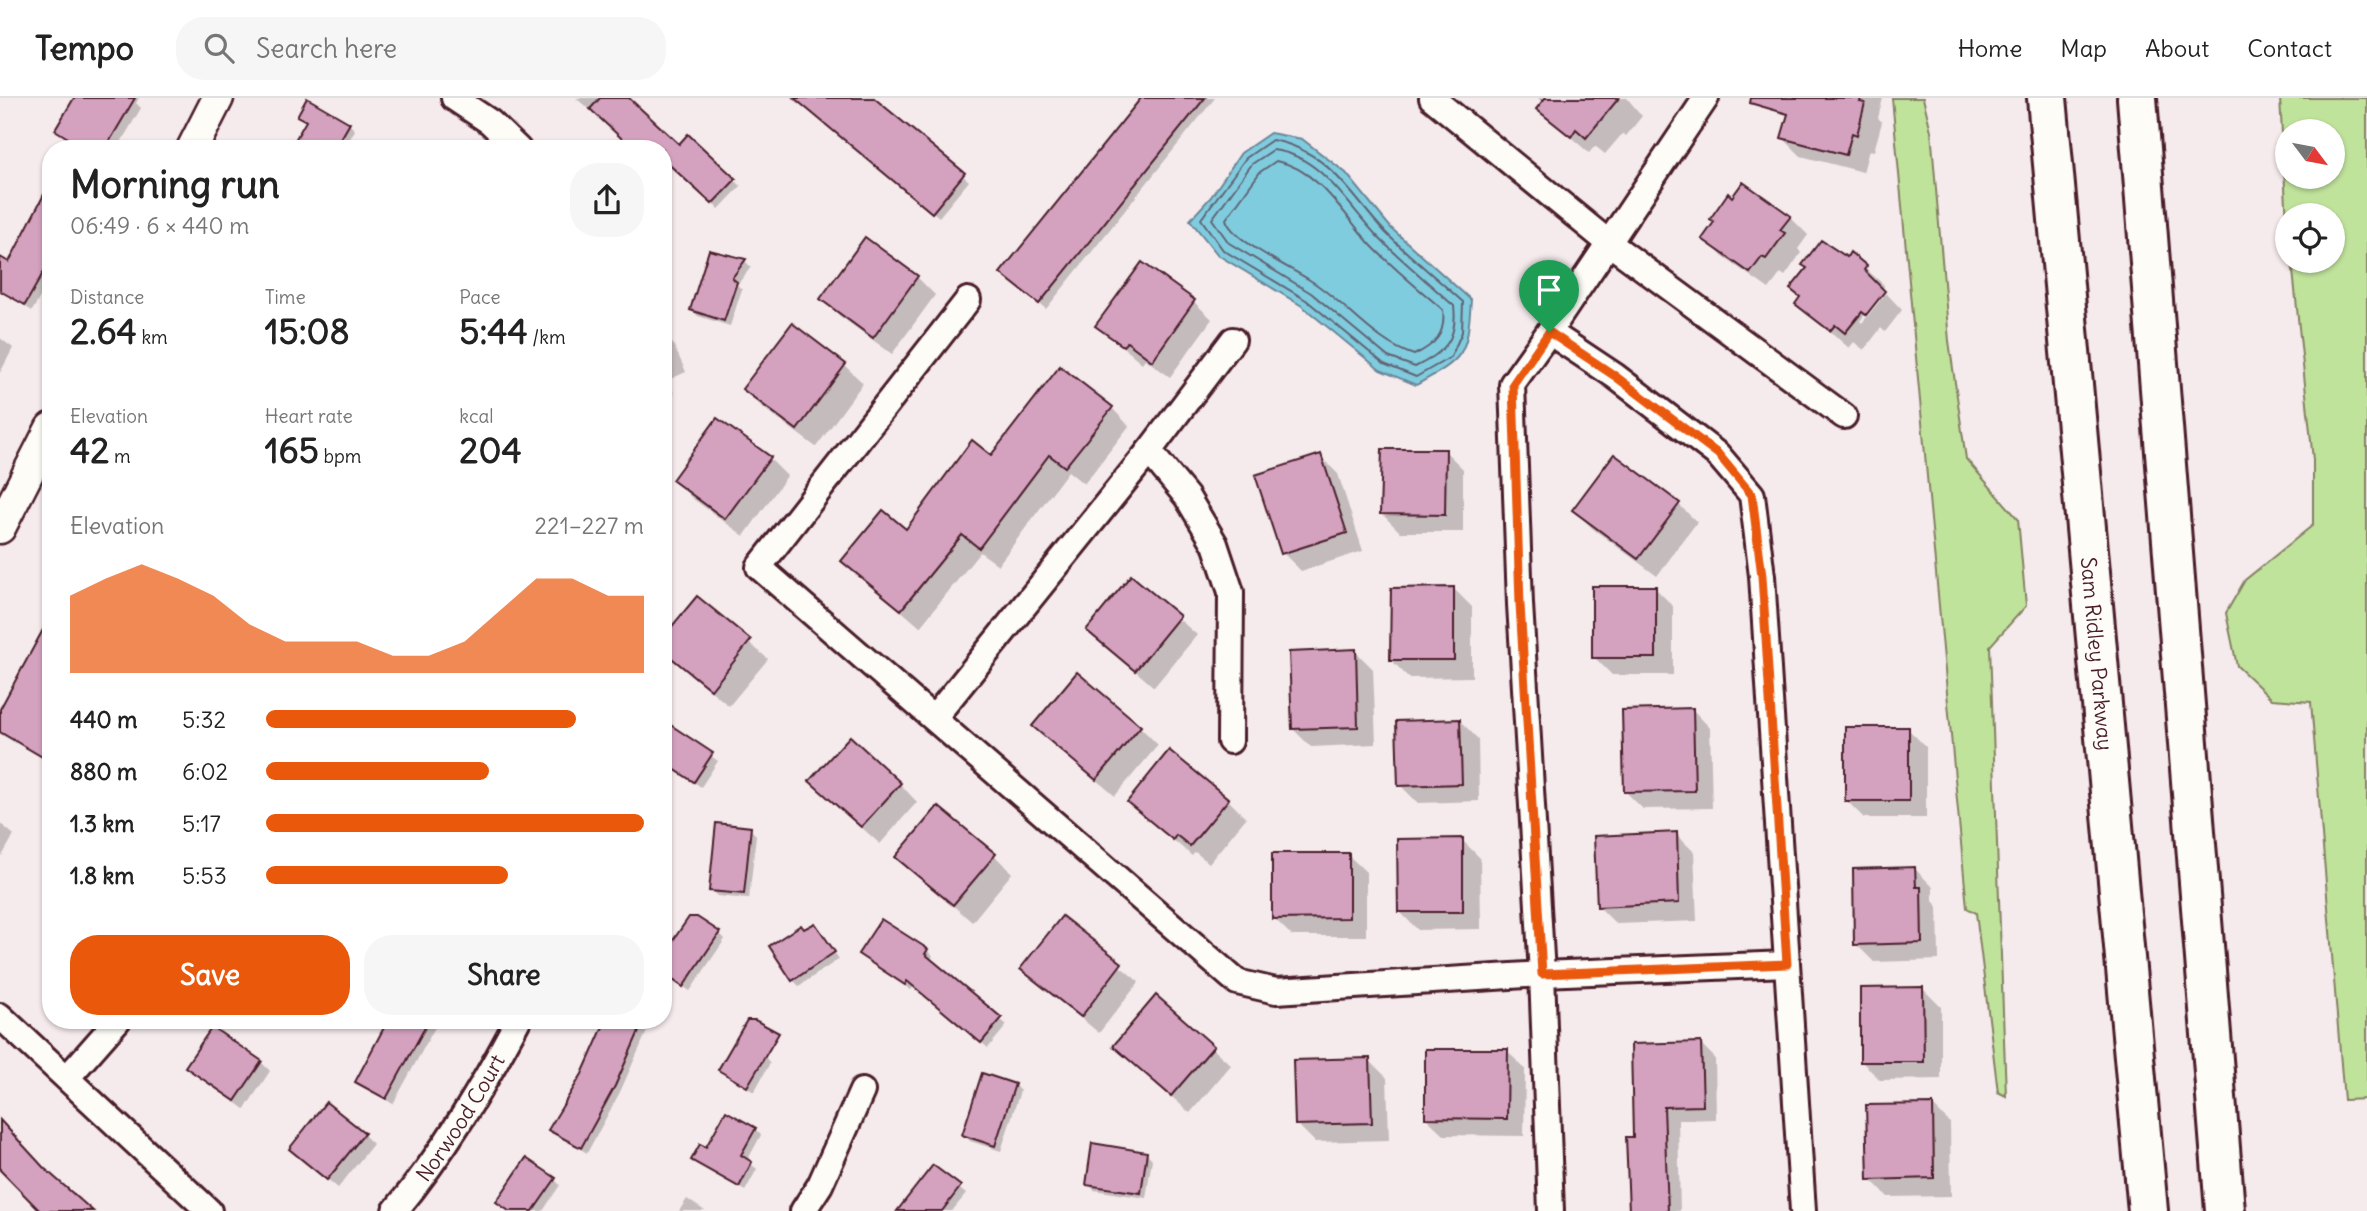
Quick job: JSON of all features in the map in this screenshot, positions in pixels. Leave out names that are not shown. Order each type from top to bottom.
[{"type":"main road","name":"Sam Ridley Parkway","points":[[2047,98],[2148,1211]]},
{"type":"main road","points":[[2137,98],[2225,1211]]},
{"type":"street","points":[[197,140],[218,98]]},
{"type":"street","points":[[454,98],[490,122],[509,140]]},
{"type":"street","points":[[1432,98],[1609,243],[1844,416]]},
{"type":"street","points":[[1551,1211],[1542,974],[1520,604],[1513,384],[1706,98]]},
{"type":"street","points":[[968,300],[759,568],[1237,982],[1276,991],[1542,974],[1787,964]]},
{"type":"street","points":[[1549,332],[1615,376],[1718,454],[1752,495],[1762,576],[1803,1211]]},
{"type":"street","points":[[934,718],[1149,451],[1233,340]]},
{"type":"street","points":[[0,528],[42,446]]},
{"type":"street","points":[[1149,451],[1187,497],[1215,544],[1231,592],[1230,741]]},
{"type":"street","points":[[0,1016],[209,1211]]},
{"type":"street","points":[[67,1078],[110,1029]]},
{"type":"street","name":"Norwood Court","points":[[395,1211],[421,1181],[476,1099],[513,1029]]},
{"type":"street","points":[[803,1211],[820,1185],[862,1091]]},
{"type":"green space","points":[[1892,98],[1923,98],[1931,131],[1949,341],[1966,459],[2018,519],[2026,606],[1990,646],[2006,1096],[1998,1092],[1976,913],[1967,908]]},
{"type":"green space","points":[[2280,98],[2367,98],[2367,1099],[2344,1100],[2311,702],[2272,699],[2237,666],[2226,613],[2245,580],[2313,525],[2313,460],[2293,273],[2345,273],[2345,203],[2286,203],[2285,189],[2345,189],[2345,119],[2281,119]]},
{"type":"water","points":[[1270,133],[1302,139],[1346,173],[1391,228],[1471,300],[1464,345],[1460,354],[1444,368],[1416,385],[1380,370],[1302,306],[1218,255],[1190,220],[1211,197],[1241,153]]},
{"type":"building","points":[[74,98],[135,98],[110,140],[71,140],[55,130]]},
{"type":"building","points":[[307,98],[350,123],[340,140],[295,140],[306,121],[297,116]]},
{"type":"building","points":[[600,98],[629,98],[679,144],[688,134],[736,179],[712,204],[672,167],[672,140],[623,140],[590,109]]},
{"type":"building","points":[[794,98],[874,98],[965,173],[932,213]]},
{"type":"building","points":[[1141,98],[1205,98],[1039,304],[1000,273]]},
{"type":"building","points":[[1545,98],[1619,98],[1586,138],[1576,129],[1571,137],[1536,109]]},
{"type":"building","points":[[1751,98],[1861,98],[1860,102],[1865,103],[1857,135],[1852,133],[1846,155],[1781,138],[1788,114],[1750,103]]},
{"type":"building","points":[[1743,182],[1791,216],[1780,230],[1785,233],[1766,259],[1762,257],[1750,273],[1702,239],[1714,222],[1710,219],[1728,193],[1732,197]]},
{"type":"building","points":[[42,198],[42,275],[25,305],[0,291],[0,257],[9,262]]},
{"type":"building","points":[[865,237],[918,276],[873,338],[820,299]]},
{"type":"building","points":[[1821,240],[1847,257],[1850,252],[1867,266],[1864,270],[1885,291],[1866,315],[1862,312],[1845,333],[1835,325],[1830,331],[1795,304],[1800,297],[1790,289],[1807,268],[1802,265]]},
{"type":"building","points":[[709,250],[746,259],[732,278],[737,282],[724,321],[690,310]]},
{"type":"building","points":[[1142,262],[1195,300],[1152,361],[1127,342],[1123,346],[1095,326]]},
{"type":"building","points":[[792,323],[846,364],[797,430],[742,389]]},
{"type":"building","points":[[1060,366],[1113,407],[1065,467],[1049,455],[979,548],[962,535],[901,610],[841,561],[883,510],[906,529],[972,440],[991,455]]},
{"type":"building","points":[[717,418],[771,457],[725,519],[672,480]]},
{"type":"building","points":[[1382,449],[1446,449],[1445,515],[1380,514]]},
{"type":"building","points":[[1321,454],[1347,533],[1281,554],[1255,475]]},
{"type":"building","points":[[1614,454],[1680,503],[1638,559],[1572,510]]},
{"type":"building","points":[[1131,575],[1180,616],[1135,671],[1086,630]]},
{"type":"building","points":[[1592,586],[1656,586],[1656,658],[1592,658]]},
{"type":"building","points":[[1454,587],[1454,660],[1390,660],[1391,588]]},
{"type":"building","points":[[697,596],[751,640],[711,690],[672,658],[672,626]]},
{"type":"building","points":[[42,632],[42,757],[0,732],[0,709]]},
{"type":"building","points":[[1356,649],[1358,727],[1292,729],[1289,652]]},
{"type":"building","points":[[1077,672],[1141,726],[1096,780],[1032,726]]},
{"type":"building","points":[[1693,708],[1695,791],[1624,792],[1622,710]]},
{"type":"building","points":[[1460,719],[1462,784],[1398,786],[1396,721]]},
{"type":"building","points":[[672,726],[713,753],[694,782],[672,768]]},
{"type":"building","points":[[1845,727],[1909,727],[1909,801],[1845,801]]},
{"type":"building","points":[[850,736],[901,783],[861,827],[809,781]]},
{"type":"building","points":[[1169,750],[1229,799],[1190,846],[1176,835],[1173,840],[1127,802]]},
{"type":"building","points":[[938,806],[996,854],[953,905],[895,857]]},
{"type":"building","points":[[716,823],[751,827],[744,894],[709,891]]},
{"type":"building","points":[[1677,832],[1679,903],[1597,907],[1594,836]]},
{"type":"building","points":[[1463,838],[1463,912],[1398,912],[1397,839]]},
{"type":"building","points":[[1272,853],[1349,853],[1349,918],[1272,919]]},
{"type":"building","points":[[1915,867],[1916,887],[1921,887],[1922,943],[1854,945],[1853,869]]},
{"type":"building","points":[[1062,916],[1122,963],[1081,1017],[1020,969]]},
{"type":"building","points":[[689,917],[697,917],[720,932],[683,987],[672,979],[672,942]]},
{"type":"building","points":[[881,919],[928,949],[925,954],[1002,1018],[981,1043],[907,981],[905,985],[858,954]]},
{"type":"building","points":[[815,923],[835,952],[792,981],[769,946],[801,925],[804,929]]},
{"type":"building","points":[[1923,987],[1924,1062],[1860,1062],[1860,988]]},
{"type":"building","points":[[1156,995],[1214,1046],[1171,1096],[1113,1046]]},
{"type":"building","points":[[747,1020],[755,1020],[779,1033],[747,1087],[718,1070]]},
{"type":"building","points":[[211,1029],[215,1029],[262,1061],[235,1101],[185,1067]]},
{"type":"building","points":[[383,1029],[424,1029],[386,1099],[355,1082]]},
{"type":"building","points":[[602,1029],[640,1029],[615,1086],[581,1148],[548,1130],[582,1074]]},
{"type":"building","points":[[1701,1042],[1703,1106],[1664,1107],[1668,1211],[1629,1211],[1626,1137],[1633,1137],[1631,1044]]},
{"type":"building","points":[[1425,1049],[1508,1049],[1507,1119],[1425,1118]]},
{"type":"building","points":[[1370,1058],[1372,1123],[1295,1125],[1293,1060]]},
{"type":"building","points":[[982,1073],[1015,1084],[995,1146],[962,1135]]},
{"type":"building","points":[[326,1102],[365,1133],[327,1180],[289,1149]]},
{"type":"building","points":[[1933,1104],[1934,1178],[1868,1180],[1866,1105]]},
{"type":"building","points":[[726,1111],[756,1128],[741,1155],[752,1162],[739,1187],[691,1160],[700,1144],[706,1147]]},
{"type":"building","points":[[0,1120],[44,1168],[93,1211],[40,1211],[0,1170]]},
{"type":"building","points":[[1092,1143],[1147,1152],[1141,1193],[1086,1185]]},
{"type":"building","points":[[526,1158],[556,1178],[533,1211],[509,1211],[496,1202]]},
{"type":"building","points":[[933,1165],[961,1186],[942,1211],[897,1211]]},
{"type":"route","points":[[1549,332],[1615,376],[1718,454],[1752,495],[1762,576],[1787,964],[1542,974],[1520,604],[1513,384],[1549,332]]}]
